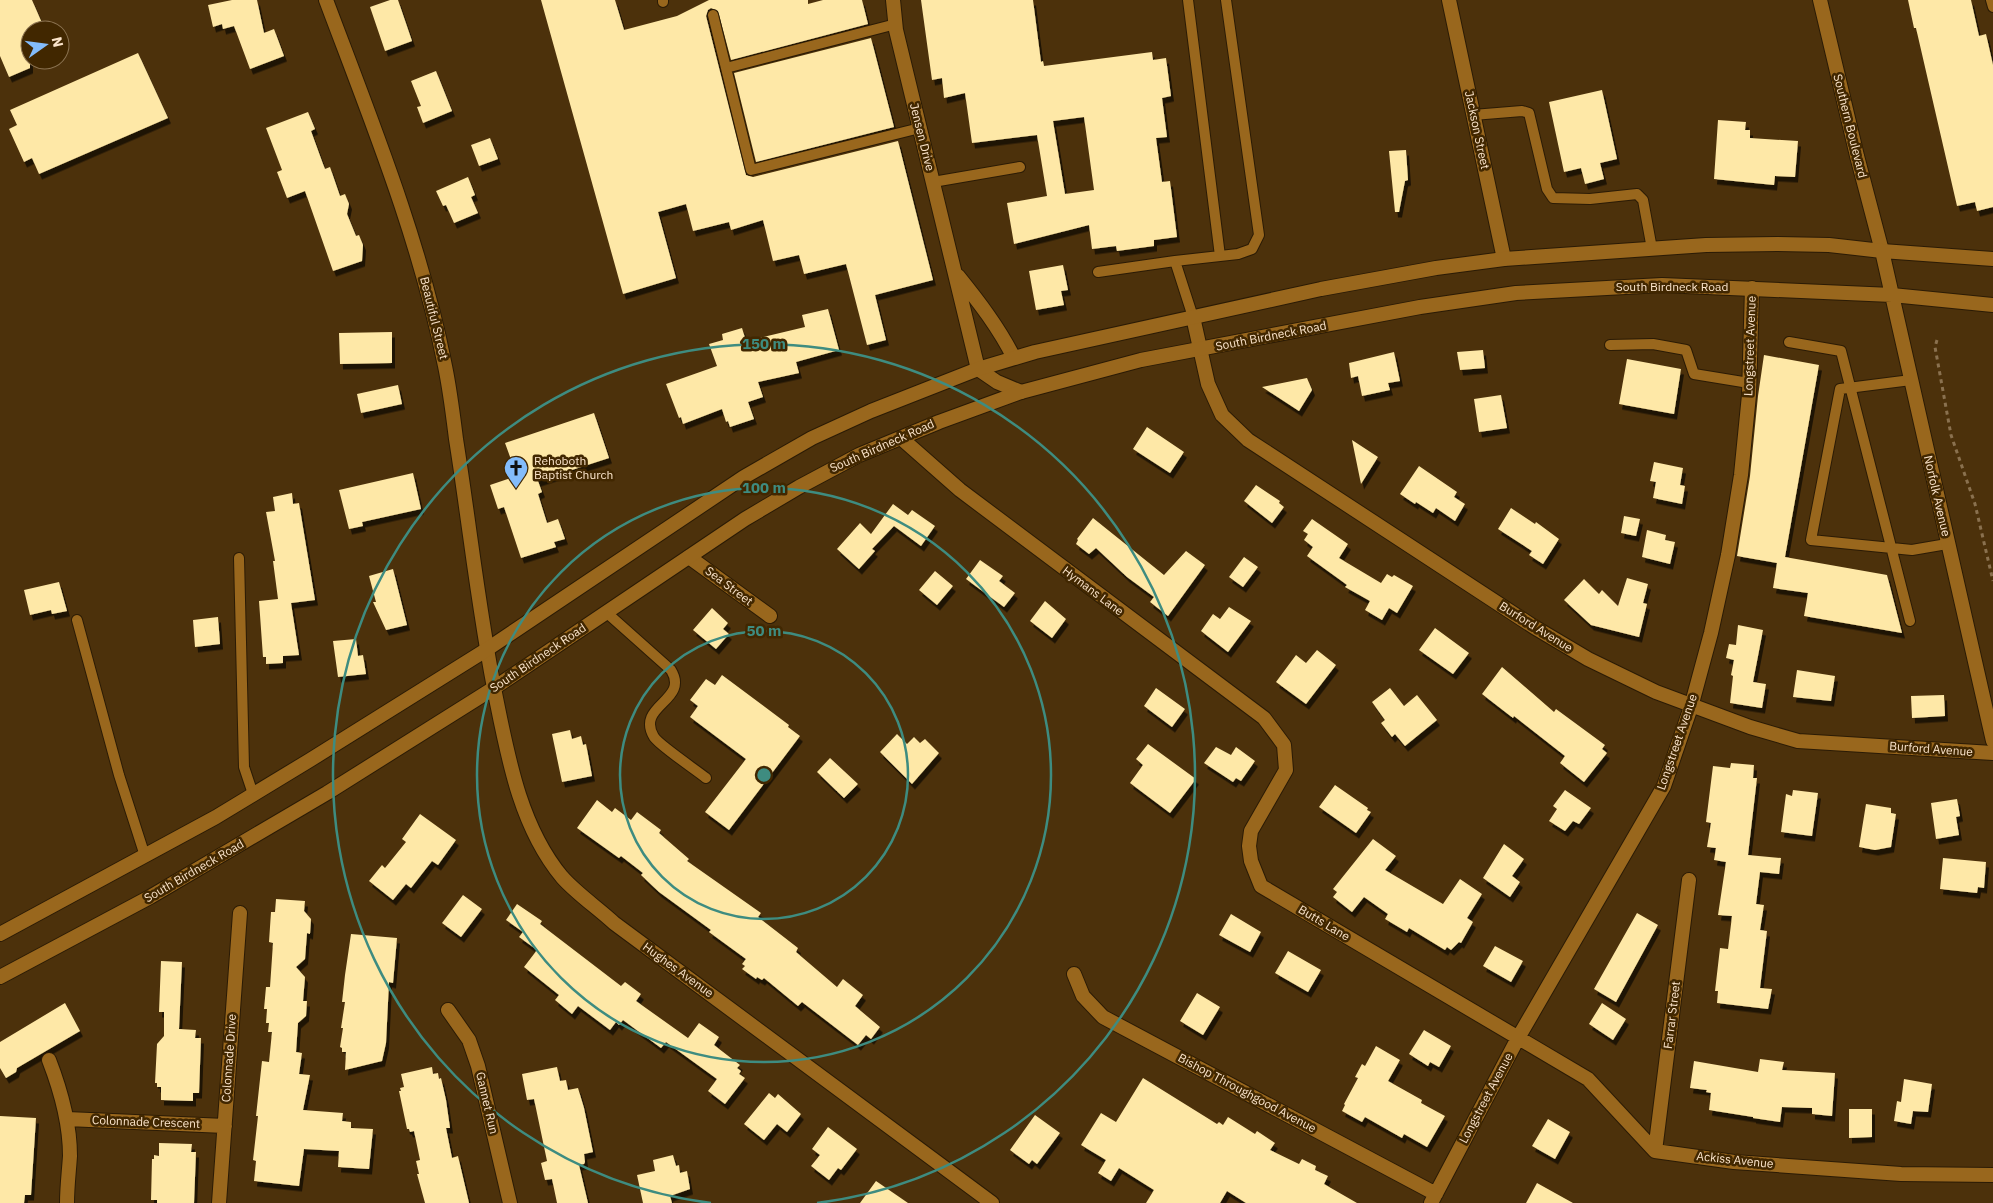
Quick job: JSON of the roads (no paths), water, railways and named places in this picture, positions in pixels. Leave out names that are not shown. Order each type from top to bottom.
[{"type":"street","name":"Beautiful Street","points":[[326,0],[375,129],[418,255],[445,366],[486,650]]},
{"type":"street","name":"Jensen Drive","points":[[893,0],[896,24],[978,369]]},
{"type":"street","name":"Jackson Street","points":[[1449,0],[1504,259]]},
{"type":"street","name":"Southern Boulevard","points":[[1820,0],[1882,251]]},
{"type":"street","points":[[0,934],[145,856],[253,794],[486,650],[744,477],[812,438],[978,369],[1035,352],[1377,278],[1504,259],[1652,248],[1777,244],[1829,245],[1993,259]]},
{"type":"street","name":"Norfolk Avenue","points":[[1882,251],[1993,741]]},
{"type":"street","name":"Jensen Drive","points":[[956,274],[1003,335],[1014,358]]},
{"type":"street","name":"South Birdneck Road","points":[[0,977],[150,897],[385,758],[607,613],[745,519],[799,486],[859,455],[939,422],[1021,392],[1141,360],[1420,307],[1516,293],[1662,285],[1892,295],[1993,305]]},
{"type":"street","name":"Longstreet Avenue","points":[[1434,1198],[1518,1038],[1664,786],[1691,707],[1711,633],[1728,554],[1741,475],[1749,383],[1752,288]]},
{"type":"street","name":"Burford Avenue","points":[[1193,317],[1208,384],[1222,415],[1248,440],[1542,632],[1588,659],[1691,707],[1750,728],[1798,741],[1993,753]]},
{"type":"street","points":[[978,369],[996,382],[1021,392]]},
{"type":"street","name":"Hymans Lane","points":[[900,438],[960,490],[1264,718],[1284,745]]},
{"type":"street","name":"Sea Street","points":[[689,557],[770,616]]},
{"type":"street","name":"Hughes Avenue","points":[[486,650],[516,787],[529,822],[546,854],[563,878],[614,923],[992,1203]]},
{"type":"street","name":"Butts Lane","points":[[1284,745],[1286,770],[1251,831],[1249,846],[1251,861],[1262,886],[1518,1038]]},
{"type":"street","name":"Farrar Street","points":[[1655,1151],[1689,880]]},
{"type":"street","name":"Colonnade Drive","points":[[219,1203],[240,913]]},
{"type":"street","name":"Bishop Throughgood Avenue","points":[[1074,974],[1083,996],[1103,1017],[1434,1198]]},
{"type":"street","name":"Gannet Run","points":[[448,1010],[469,1040],[478,1066],[510,1203]]},
{"type":"street","points":[[1518,1038],[1588,1079],[1655,1151]]},
{"type":"street","points":[[49,1060],[67,1119],[70,1155],[67,1203]]},
{"type":"street","name":"Colonnade Crescent","points":[[67,1119],[224,1126]]},
{"type":"street","name":"Ackiss Avenue","points":[[1655,1151],[1734,1162],[1901,1174],[1993,1175]]},
{"type":"lane","points":[[1188,0],[1220,256]]},
{"type":"lane","points":[[1098,272],[1238,254],[1252,249],[1259,235],[1226,0]]},
{"type":"lane","points":[[1992,0],[1993,7]]},
{"type":"lane","points":[[713,15],[751,170],[920,128]]},
{"type":"lane","points":[[726,68],[896,24]]},
{"type":"lane","points":[[1474,115],[1522,110],[1529,113],[1547,189],[1552,198],[1590,199],[1636,194],[1642,200],[1652,248]]},
{"type":"lane","points":[[933,182],[1020,167]]},
{"type":"lane","points":[[1175,261],[1193,317]]},
{"type":"lane","points":[[1789,342],[1841,351],[1910,621]]},
{"type":"lane","points":[[1610,345],[1653,344],[1686,350],[1694,374],[1749,383]]},
{"type":"lane","points":[[1911,380],[1840,389],[1811,540],[1912,550],[1947,544]]},
{"type":"lane","points":[[239,558],[244,767],[253,794]]},
{"type":"lane","points":[[607,613],[671,670],[676,678],[676,688],[651,716],[650,726],[655,738],[706,778]]},
{"type":"lane","points":[[77,620],[119,774],[145,856]]},
{"type":"place","name":"Rehoboth Baptist Church","points":[[516,489]]}]
